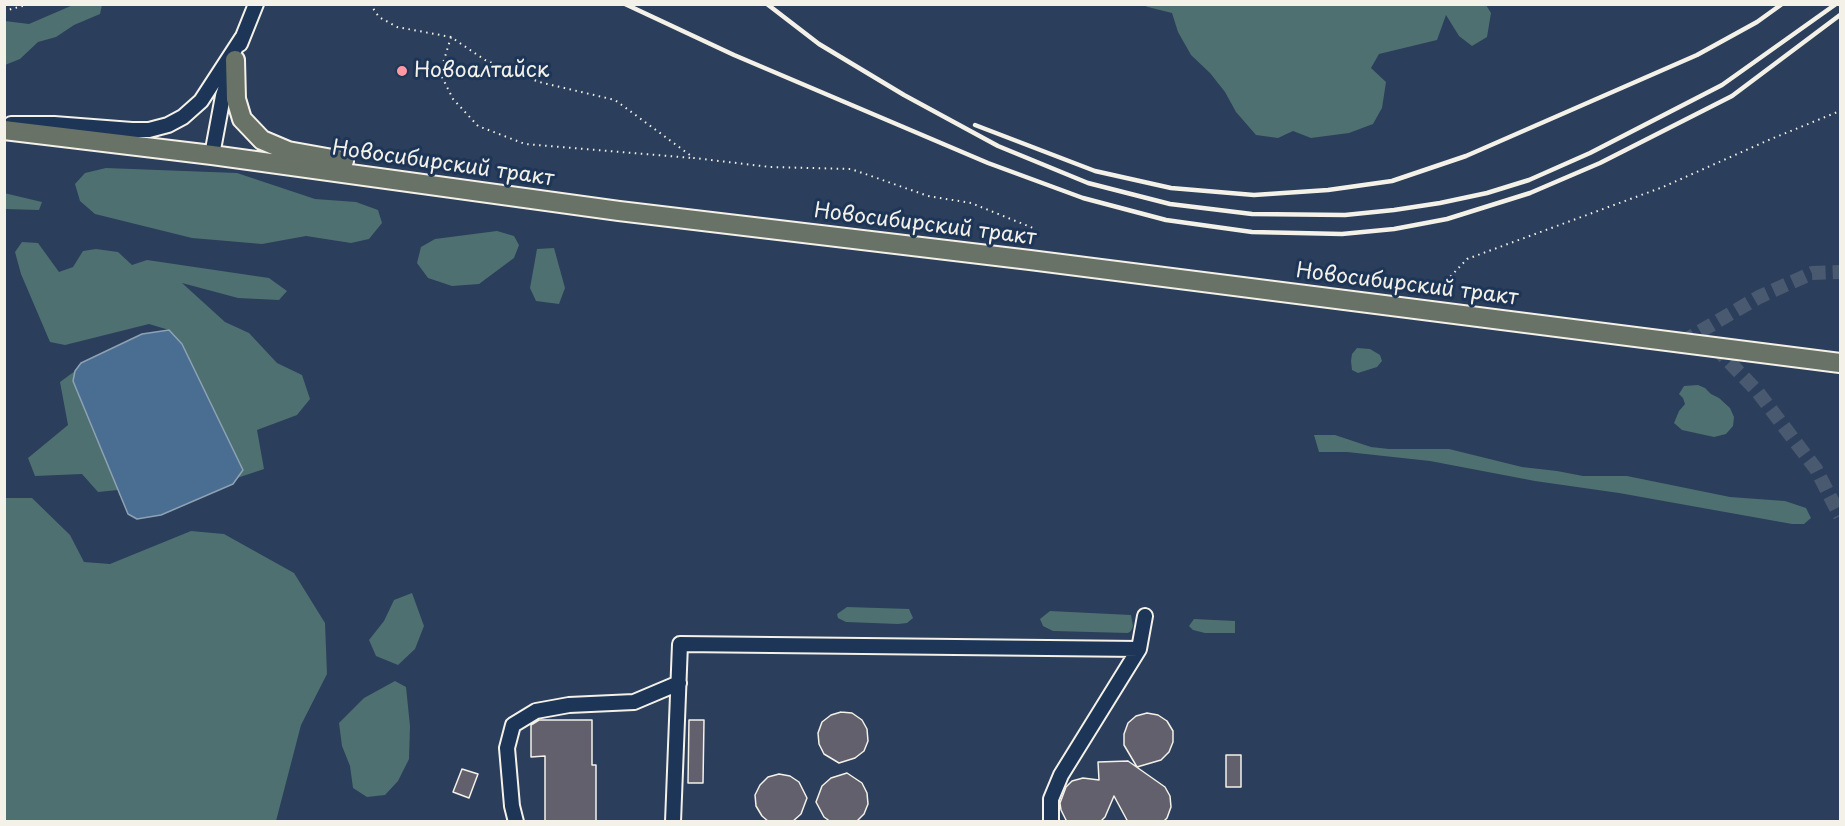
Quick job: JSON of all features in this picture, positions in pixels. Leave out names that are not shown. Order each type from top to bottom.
[{"type":"main road","points":[[235,60],[236,99],[242,119],[262,140],[273,146],[288,151],[522,191],[573,205]]},
{"type":"main road","name":"Новосибирский тракт","points":[[4,130],[212,155],[573,205],[1030,260],[1840,363]]},
{"type":"street","points":[[212,155],[223,96],[256,4]]},
{"type":"street","points":[[4,124],[54,124],[132,130],[149,130],[168,125],[183,117],[201,101],[242,38]]},
{"type":"street","points":[[1052,822],[1051,799],[1061,775],[1139,649],[1144,616]]},
{"type":"street","points":[[673,822],[680,644],[1139,649]]},
{"type":"street","points":[[516,822],[512,806],[507,748],[513,725],[536,711],[569,705],[634,702],[679,683]]},
{"type":"path","points":[[4,11],[30,4]]},
{"type":"path","points":[[370,4],[379,17],[397,27],[451,37],[485,60],[538,82],[615,100],[694,158]]},
{"type":"path","points":[[451,37],[440,73],[453,99],[478,126],[525,144],[770,166],[851,169],[928,196],[971,203],[1033,228],[1030,260]]},
{"type":"path","points":[[1420,310],[1467,259],[1663,187],[1840,111]]},
{"type":"green space","points":[[73,5],[102,5],[100,14],[74,25],[56,37],[38,42],[20,59],[5,65],[5,21],[29,24]]},
{"type":"green space","points":[[1143,5],[1486,5],[1491,13],[1487,37],[1472,46],[1459,36],[1446,15],[1437,40],[1379,54],[1371,68],[1386,82],[1382,108],[1373,124],[1349,133],[1311,138],[1293,131],[1278,138],[1256,135],[1236,112],[1225,92],[1210,73],[1191,55],[1178,32],[1172,13]]},
{"type":"green space","points":[[106,168],[237,173],[315,199],[356,202],[378,210],[382,223],[369,239],[351,243],[306,236],[262,244],[192,238],[95,214],[80,201],[75,184],[85,173]]},
{"type":"green space","points":[[4,193],[42,202],[39,210],[5,209]]},
{"type":"green space","points":[[497,231],[514,236],[519,245],[514,258],[479,284],[452,286],[428,278],[417,263],[421,247],[435,239]]},
{"type":"green space","points":[[22,242],[38,243],[59,272],[73,267],[83,251],[96,249],[118,252],[132,265],[147,260],[269,278],[287,291],[279,300],[238,298],[182,283],[225,322],[249,333],[277,363],[302,375],[310,399],[297,415],[257,430],[264,469],[237,478],[98,492],[82,474],[35,476],[28,458],[68,425],[60,382],[75,371],[95,378],[169,330],[149,324],[65,345],[50,342],[21,274],[15,252]]},
{"type":"green space","points":[[554,248],[565,288],[559,304],[536,301],[530,288],[537,249]]},
{"type":"green space","points":[[1357,348],[1370,349],[1380,355],[1382,361],[1377,367],[1358,373],[1352,370],[1352,354]]},
{"type":"green space","points":[[1698,385],[1730,408],[1734,417],[1733,426],[1726,434],[1714,437],[1682,430],[1674,423],[1685,404],[1679,394],[1684,386]]},
{"type":"green space","points":[[1314,435],[1335,435],[1371,447],[1389,449],[1449,449],[1522,467],[1583,476],[1627,476],[1730,497],[1785,501],[1806,508],[1811,518],[1804,524],[1792,524],[1430,461],[1347,452],[1319,452]]},
{"type":"green space","points":[[5,498],[32,498],[70,535],[84,562],[110,564],[191,531],[224,534],[294,573],[325,623],[327,674],[301,725],[276,821],[5,821]]},
{"type":"green space","points":[[412,593],[424,626],[415,649],[398,665],[376,656],[369,640],[384,621],[394,600]]},
{"type":"green space","points":[[847,607],[909,609],[913,618],[907,623],[898,624],[846,622],[838,618],[837,614]]},
{"type":"green space","points":[[1050,611],[1131,615],[1133,626],[1128,633],[1053,631],[1043,626],[1040,619]]},
{"type":"green space","points":[[1194,619],[1235,621],[1235,633],[1205,633],[1193,630],[1189,626]]},
{"type":"green space","points":[[395,681],[406,687],[410,726],[409,759],[398,781],[385,795],[367,797],[353,788],[350,766],[342,746],[339,723],[364,698]]},
{"type":"water","points":[[169,330],[182,344],[243,470],[233,484],[161,515],[137,519],[128,514],[73,381],[75,371],[81,363],[142,334]]},
{"type":"building","points":[[841,712],[852,713],[862,720],[867,729],[868,741],[864,751],[855,758],[839,763],[824,754],[819,744],[818,733],[822,722],[831,715]]},
{"type":"building","points":[[1147,713],[1158,715],[1167,721],[1173,731],[1173,742],[1169,752],[1161,760],[1137,767],[1124,745],[1124,734],[1128,723],[1136,716]]},
{"type":"building","points":[[539,720],[592,720],[592,765],[596,765],[596,822],[545,822],[545,756],[531,757],[531,725]]},
{"type":"building","points":[[689,720],[704,720],[703,783],[688,783]]},
{"type":"building","points":[[1226,755],[1241,755],[1241,787],[1226,787]]},
{"type":"building","points":[[1128,761],[1165,787],[1170,796],[1171,807],[1163,822],[1128,822],[1114,796],[1105,817],[1100,822],[1069,822],[1066,820],[1060,803],[1066,787],[1072,781],[1083,778],[1099,780],[1098,762]]},
{"type":"building","points":[[462,769],[478,774],[469,798],[453,792]]},
{"type":"building","points":[[847,773],[862,783],[867,793],[868,804],[864,814],[856,822],[831,822],[824,817],[816,802],[822,786],[831,778]]},
{"type":"building","points":[[779,774],[790,776],[799,782],[807,798],[801,814],[792,822],[769,822],[756,806],[755,795],[760,785],[768,777]]},
{"type":"tunnel","points":[[1682,342],[1759,297],[1812,273],[1840,272]]},
{"type":"tunnel","points":[[1715,347],[1757,391],[1816,469],[1840,516]]},
{"type":"railway","points":[[625,4],[734,55],[988,163],[1083,198],[1166,220],[1252,232],[1342,234],[1394,229],[1447,219],[1530,193],[1600,163],[1732,96],[1840,15]]},
{"type":"railway","points":[[767,4],[819,44],[904,95],[998,146],[1088,183],[1170,204],[1252,214],[1345,215],[1440,203],[1487,193],[1529,180],[1590,153],[1722,85],[1836,4]]},
{"type":"railway","points":[[975,125],[1095,171],[1171,188],[1254,195],[1328,190],[1392,181],[1466,156],[1697,55],[1757,22],[1782,4]]},
{"type":"place","name":"Новоалтайск","points":[[402,71]]}]
